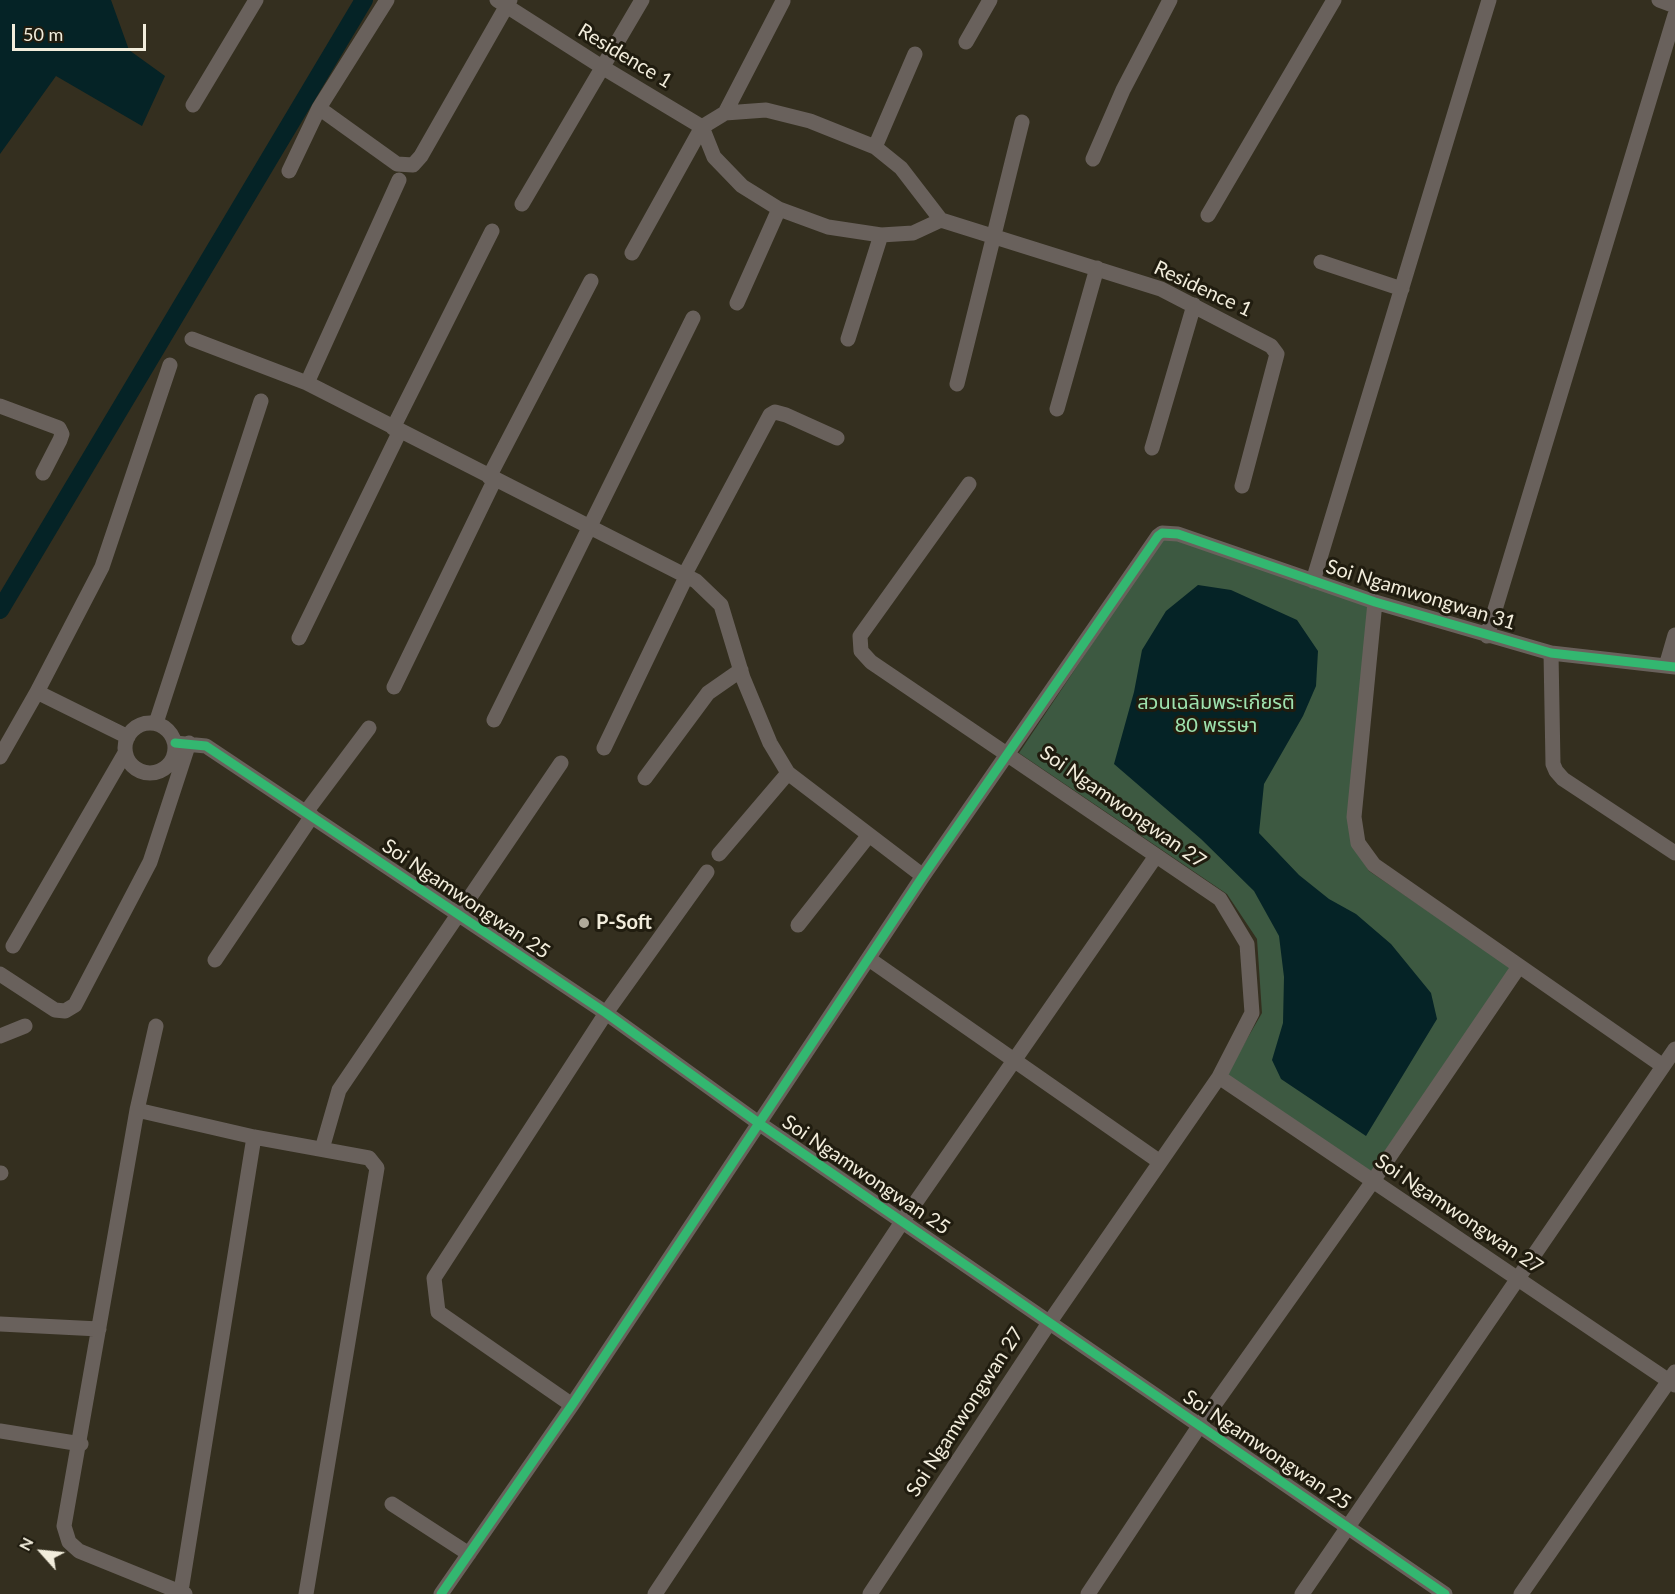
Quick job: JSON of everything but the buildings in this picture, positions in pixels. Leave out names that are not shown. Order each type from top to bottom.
[{"type":"street","points":[[193,105],[256,0]]},
{"type":"street","points":[[289,171],[319,108],[387,0]]},
{"type":"street","points":[[522,204],[642,0]]},
{"type":"street","points":[[966,42],[990,0]]},
{"type":"street","points":[[1093,159],[1124,90],[1170,0]]},
{"type":"street","points":[[1208,215],[1334,0]]},
{"type":"street","points":[[1313,580],[1489,0]]},
{"type":"street","points":[[1659,0],[1675,6]]},
{"type":"street","points":[[725,113],[783,1]]},
{"type":"street","points":[[319,108],[397,164],[413,165],[421,156],[505,2]]},
{"type":"street","name":"Residence 1","points":[[505,2],[602,67],[702,127]]},
{"type":"street","points":[[1487,636],[1675,15]]},
{"type":"street","points":[[875,147],[915,54]]},
{"type":"street","points":[[632,253],[702,127],[725,113],[766,110],[810,121],[875,147],[901,168],[941,220],[913,233],[881,236],[828,227],[779,209],[742,186],[714,157],[702,127]]},
{"type":"street","points":[[957,384],[1023,122]]},
{"type":"street","points":[[307,383],[399,180]]},
{"type":"street","points":[[737,303],[779,209]]},
{"type":"street","name":"Residence 1","points":[[941,220],[1161,289],[1268,344],[1277,354],[1242,486]]},
{"type":"street","points":[[299,638],[492,231]]},
{"type":"street","points":[[848,339],[881,236]]},
{"type":"street","points":[[1321,262],[1402,289]]},
{"type":"street","points":[[1057,409],[1097,268]]},
{"type":"street","points":[[394,687],[492,478],[591,281]]},
{"type":"street","points":[[1152,448],[1194,305]]},
{"type":"street","points":[[494,720],[693,318]]},
{"type":"street","points":[[192,339],[307,383],[686,575],[721,605],[741,670],[770,743],[788,773],[923,876]]},
{"type":"street","points":[[0,757],[37,693],[102,567],[170,365]]},
{"type":"street","points":[[156,723],[261,401]]},
{"type":"street","points":[[0,406],[59,428],[62,434],[60,440],[43,473]]},
{"type":"street","points":[[604,748],[686,575],[770,415],[775,412],[786,415],[837,438]]},
{"type":"street","name":"Soi Ngamwongwan 27","points":[[870,1594],[1049,1323],[1219,1077],[1252,1013],[1247,944],[1220,899],[871,662],[861,651],[860,636],[969,484]]},
{"type":"street","name":"Soi Ngamwongwan 31","points":[[1009,754],[1162,533],[1178,534],[1375,602],[1551,653],[1671,666]]},
{"type":"street","points":[[1375,602],[1354,817],[1358,843],[1374,865],[1518,968],[1663,1066]]},
{"type":"street","points":[[1671,666],[1675,635]]},
{"type":"street","points":[[1551,653],[1556,771],[1563,779],[1675,854]]},
{"type":"street","points":[[645,778],[708,693],[741,670]]},
{"type":"street","points":[[37,693],[128,736]]},
{"type":"street","points":[[13,946],[125,753],[128,736],[139,725],[156,723],[182,743]]},
{"type":"street","points":[[215,960],[309,814],[369,728]]},
{"type":"street","points":[[125,753],[132,767],[139,772],[154,774],[169,766],[182,743]]},
{"type":"street","points":[[0,974],[55,1010],[65,1011],[75,1005],[150,862],[182,743]]},
{"type":"street","name":"Soi Ngamwongwan 25","points":[[182,743],[206,746],[457,916],[606,1013],[760,1124],[1445,1594]]},
{"type":"street","points":[[441,1594],[572,1405],[923,876],[1009,754]]},
{"type":"street","points":[[322,1149],[339,1090],[561,763]]},
{"type":"street","points":[[719,854],[788,773]]},
{"type":"street","points":[[798,925],[869,835]]},
{"type":"street","points":[[655,1594],[902,1222],[1156,856]]},
{"type":"street","points":[[572,1405],[438,1312],[434,1278],[606,1013],[707,872]]},
{"type":"street","points":[[869,959],[1160,1162]]},
{"type":"street","points":[[1088,1594],[1200,1425],[1373,1181],[1518,968]]},
{"type":"street","points":[[0,1036],[25,1026]]},
{"type":"street","points":[[156,1026],[137,1110],[81,1444],[64,1526],[69,1542],[79,1551],[183,1593],[254,1137]]},
{"type":"street","points":[[1302,1594],[1675,1049]]},
{"type":"street","name":"Soi Ngamwongwan 27","points":[[1219,1077],[1519,1280],[1673,1380]]},
{"type":"street","points":[[137,1110],[254,1137],[369,1158],[377,1168],[306,1594]]},
{"type":"street","points":[[0,1324],[99,1329]]},
{"type":"street","points":[[1521,1594],[1673,1380]]},
{"type":"street","points":[[0,1431],[81,1444]]},
{"type":"street","points":[[392,1504],[469,1554]]},
{"type":"green space","name":"สวนเฉลิมพระเกียรติ 80 พรรษา","points":[[1165,535],[1369,606],[1352,843],[1369,871],[1512,968],[1365,1180],[1222,1082],[1262,1013],[1257,939],[1227,894],[1019,753]]},
{"type":"water","points":[[0,0],[111,0],[129,50],[165,76],[142,126],[56,76],[0,154]]},
{"type":"water","points":[[1198,585],[1231,590],[1297,620],[1318,651],[1316,686],[1303,716],[1264,784],[1259,833],[1299,875],[1329,899],[1356,914],[1391,944],[1431,993],[1437,1019],[1366,1136],[1281,1079],[1272,1060],[1283,1023],[1284,977],[1279,936],[1254,891],[1201,839],[1114,764],[1134,692],[1142,650],[1166,611]]},
{"type":"waterway","points":[[0,610],[364,0]]},
{"type":"cycle path","points":[[441,1594],[572,1405],[923,876],[1158,536],[1162,533],[1178,534],[1375,602],[1551,653],[1675,667]]},
{"type":"cycle path","points":[[175,743],[206,746],[606,1013],[760,1124],[1445,1594]]},
{"type":"place","name":"P-Soft","points":[[584,923]]}]
